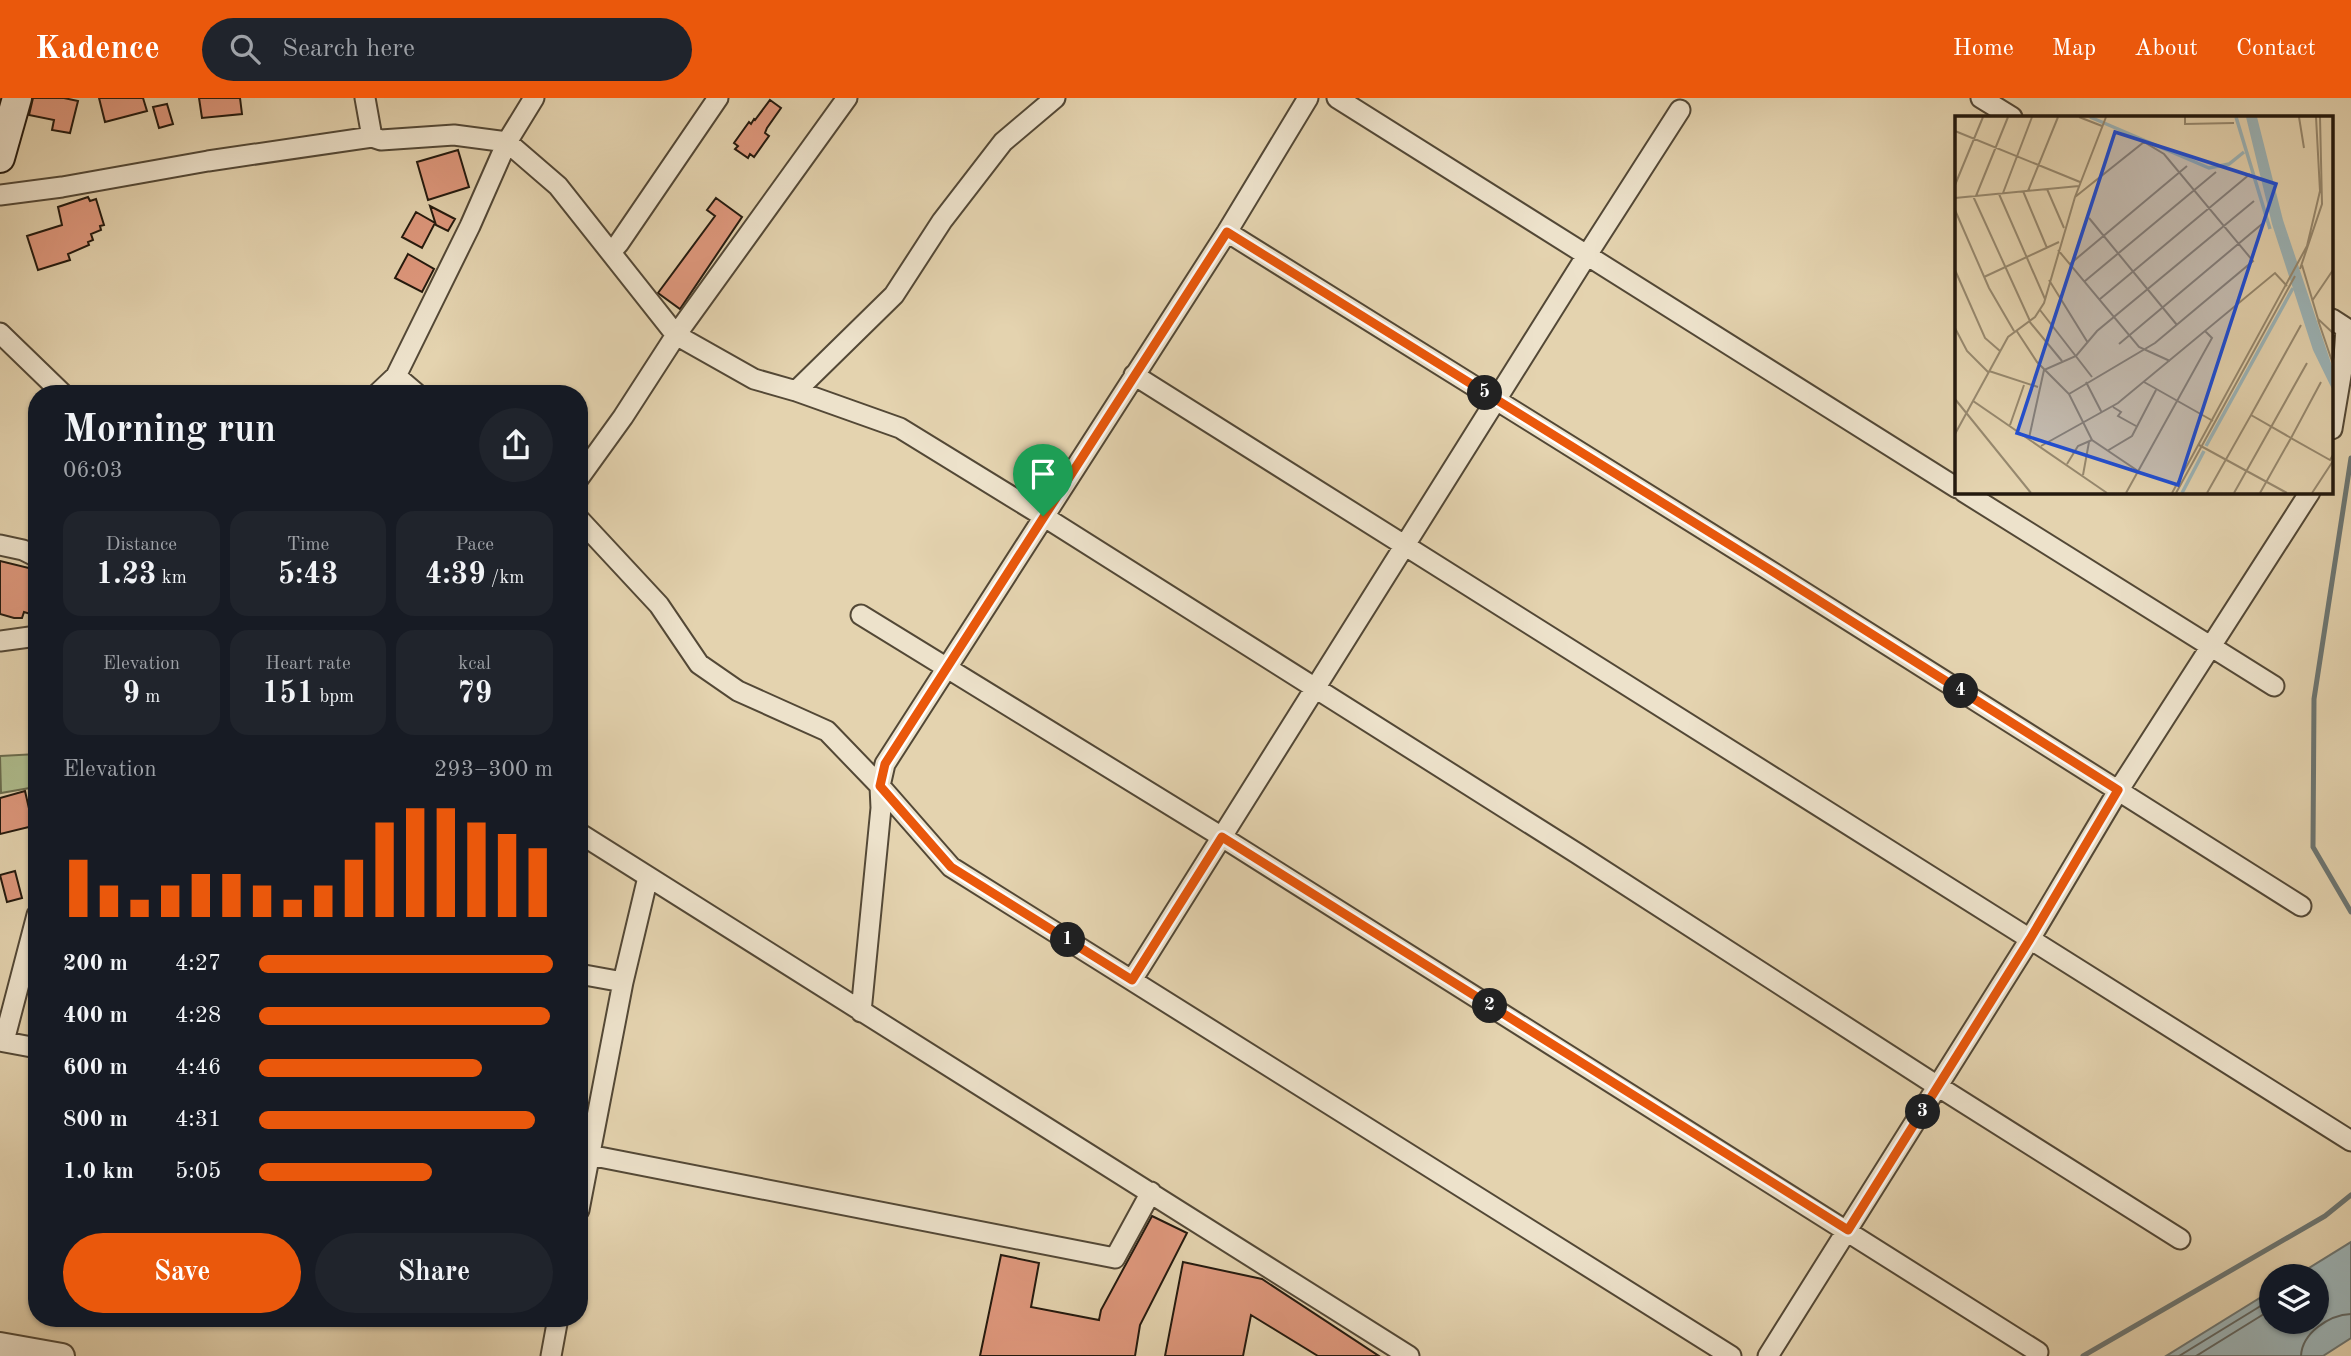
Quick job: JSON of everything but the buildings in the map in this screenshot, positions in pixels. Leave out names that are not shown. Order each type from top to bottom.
[{"type":"main road","points":[[0,158],[17,98]]},
{"type":"street","points":[[365,98],[372,137]]},
{"type":"street","points":[[386,385],[396,376],[470,226],[507,142],[534,98]]},
{"type":"street","points":[[611,252],[718,98]]},
{"type":"street","points":[[588,466],[676,335],[846,98]]},
{"type":"street","points":[[796,391],[894,295],[942,221],[1003,142],[1055,98]]},
{"type":"street","points":[[861,1012],[881,808],[880,786],[885,764],[1227,232],[1308,98]]},
{"type":"street","points":[[1337,98],[1955,487]]},
{"type":"street","points":[[1982,98],[2010,116]]},
{"type":"street","points":[[1132,980],[1314,687],[1680,110]]},
{"type":"street","points":[[0,195],[372,137],[381,140],[454,135],[507,142],[558,186],[676,335],[754,379],[900,428],[1578,854],[1938,1087],[2180,1239]]},
{"type":"street","points":[[1227,232],[2301,906]]},
{"type":"street","points":[[2334,320],[2346,328],[2334,417]]},
{"type":"street","points":[[0,333],[54,385]]},
{"type":"street","points":[[1134,375],[2351,1141]]},
{"type":"street","points":[[396,376],[406,385]]},
{"type":"street","points":[[1967,494],[2274,686]]},
{"type":"street","points":[[1768,1356],[2030,939],[2118,790],[2309,494]]},
{"type":"street","points":[[588,529],[659,605],[699,664],[738,691],[827,731],[880,786],[951,867],[1731,1356]]},
{"type":"street","points":[[0,545],[28,552]]},
{"type":"street","points":[[861,615],[1222,837],[2038,1352]]},
{"type":"street","points":[[0,641],[28,637]]},
{"type":"street","points":[[588,839],[1409,1356]]},
{"type":"street","points":[[588,1140],[648,877]]},
{"type":"street","points":[[28,947],[2,1041],[28,1046]]},
{"type":"street","points":[[588,976],[623,982]]},
{"type":"street","points":[[588,1155],[1115,1258],[1150,1192]]},
{"type":"street","points":[[551,1356],[556,1327]]},
{"type":"street","points":[[10,1350],[62,1356]]},
{"type":"green space","points":[[28,754],[28,788],[1,793],[0,756]]},
{"type":"water","points":[[2351,1242],[2351,1338],[2323,1356],[2166,1356],[2259,1298],[2259,1334],[2329,1334],[2329,1264],[2315,1264]]},
{"type":"waterway","points":[[2351,458],[2314,699],[2313,847],[2351,912]]},
{"type":"waterway","points":[[2083,1356],[2325,1216],[2351,1195]]},
{"type":"route","points":[[1227,232],[2118,790],[2030,939],[1848,1230],[1222,837],[1132,980],[951,867],[880,786],[885,764],[1043,516],[1227,232]]}]
